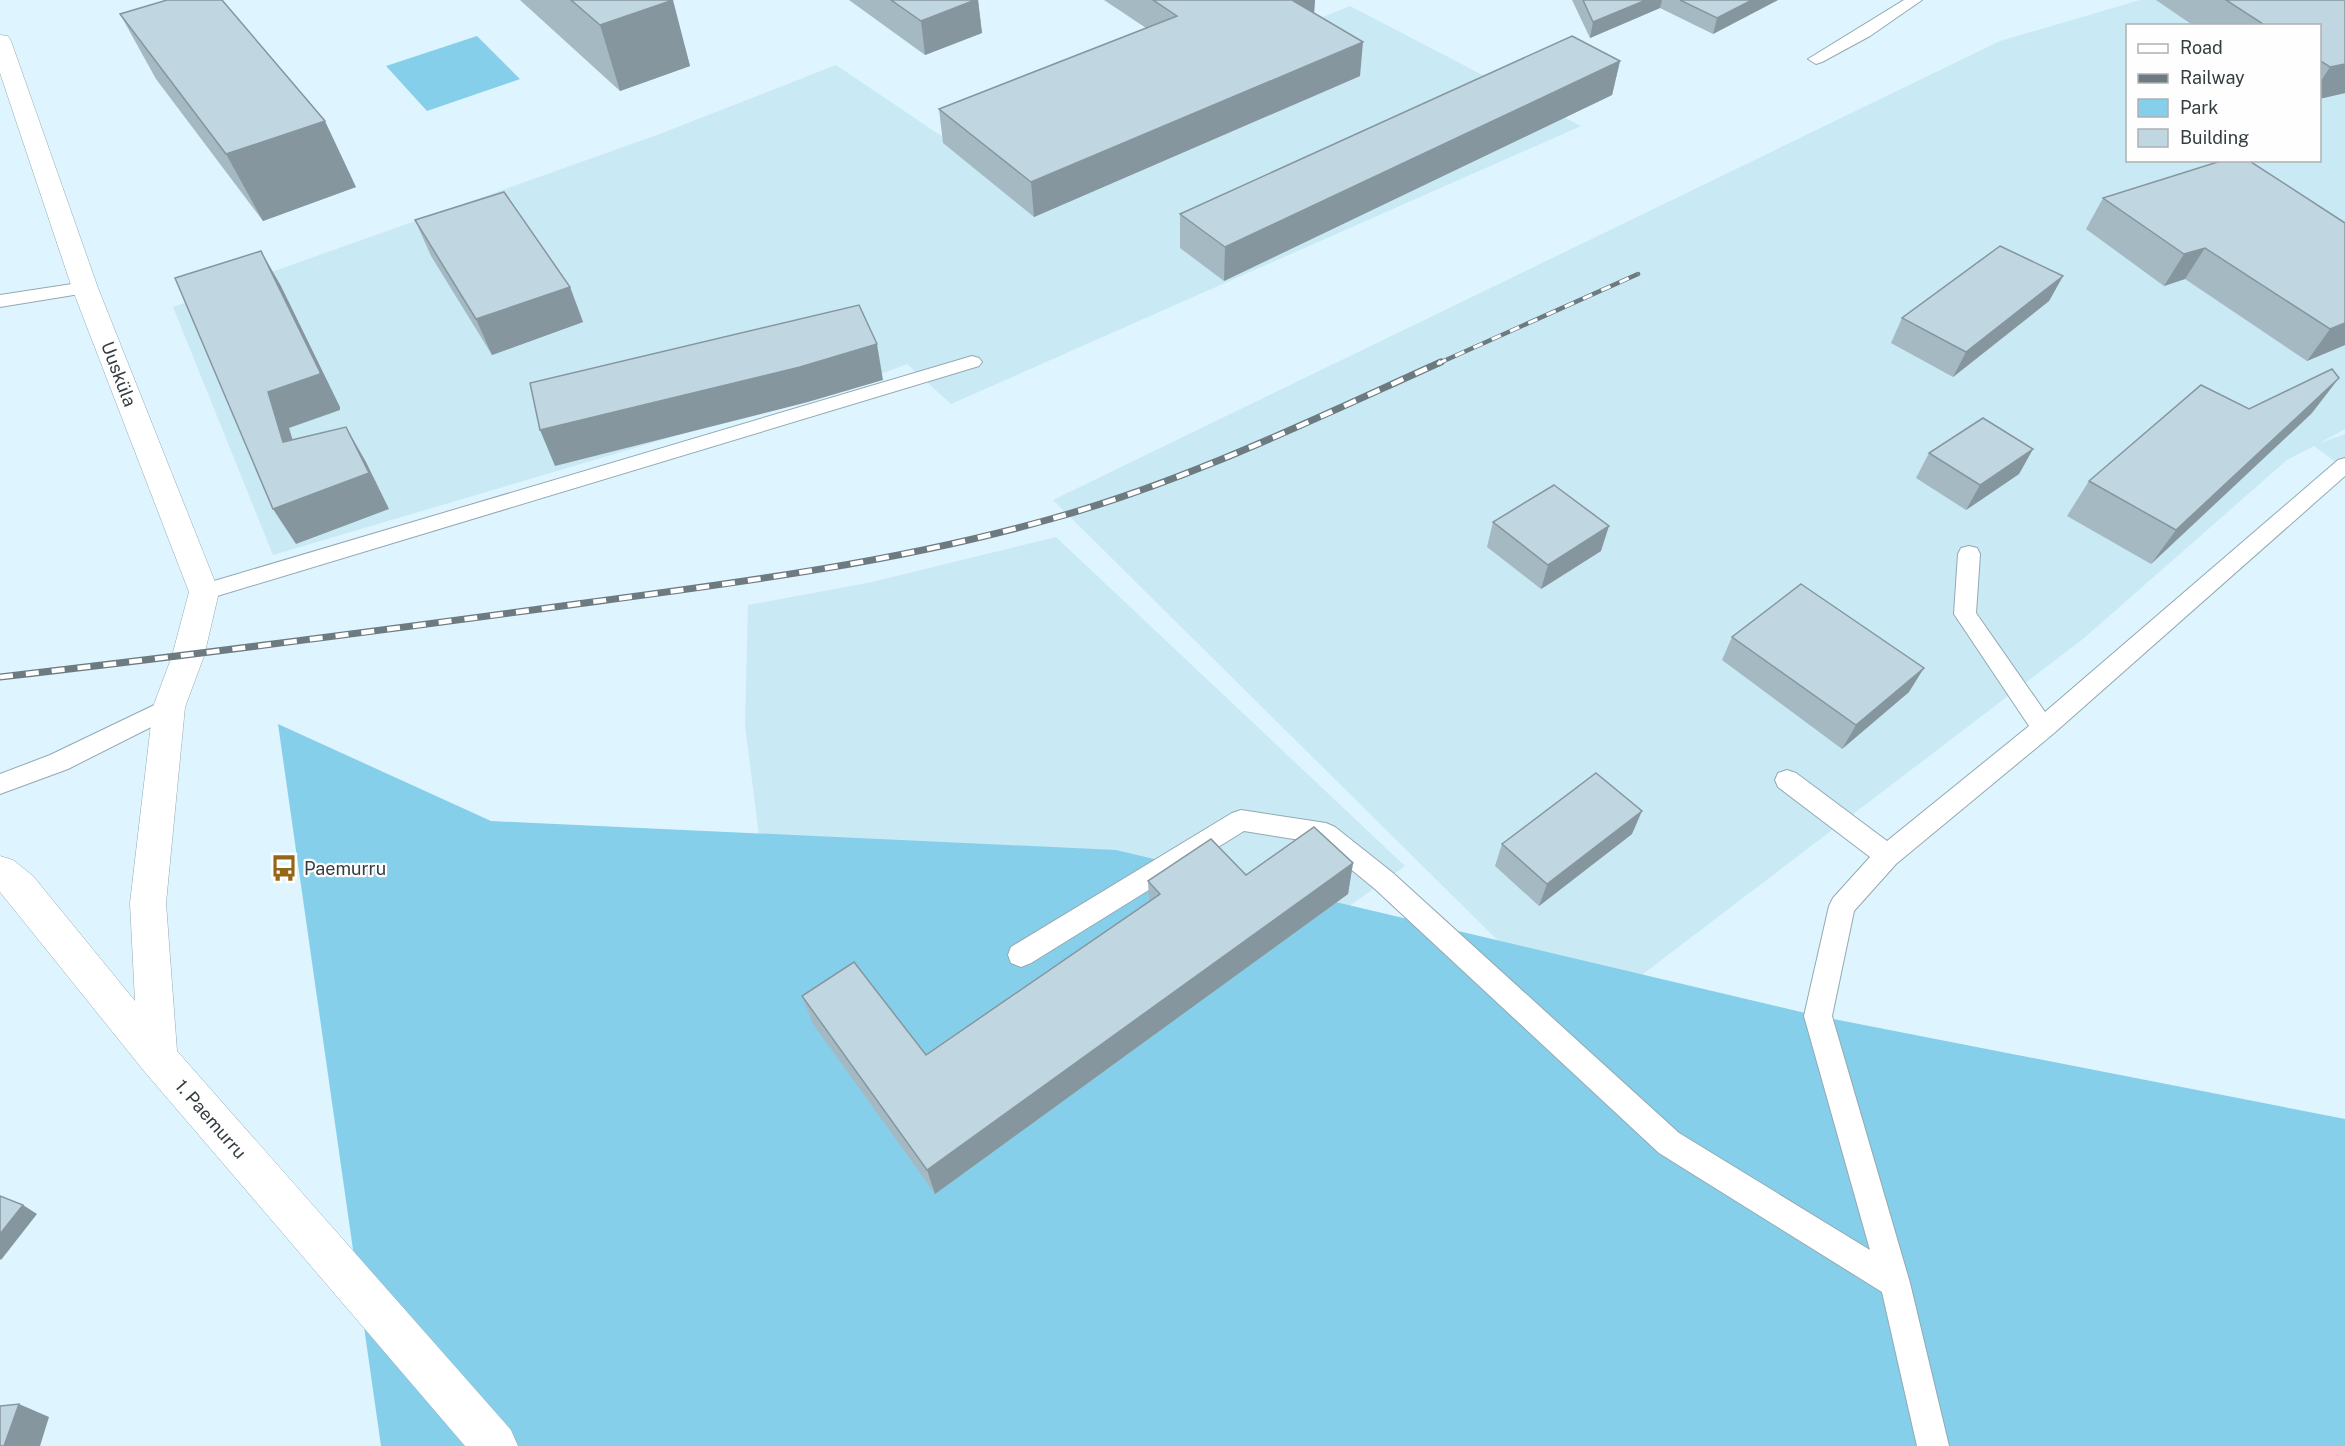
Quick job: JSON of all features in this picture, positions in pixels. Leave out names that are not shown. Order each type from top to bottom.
[{"type":"street","name":"Uusküla","points":[[0,41],[85,288],[204,592]]},
{"type":"street","points":[[158,1058],[148,903],[169,706],[188,656],[204,592]]},
{"type":"street","name":"1. Paemurru","points":[[0,871],[20,887],[158,1058],[495,1446]]},
{"type":"lane","points":[[1816,59],[1865,33],[1914,0]]},
{"type":"lane","points":[[0,301],[85,288]]},
{"type":"lane","points":[[204,592],[972,362]]},
{"type":"lane","points":[[1934,1446],[1894,1282],[1818,1016],[1842,906],[1887,856],[2044,727],[2345,465]]},
{"type":"lane","points":[[1969,554],[1965,614],[2029,709],[2044,727]]},
{"type":"lane","points":[[0,783],[59,762],[169,706]]},
{"type":"lane","points":[[1787,780],[1887,856]]},
{"type":"lane","points":[[1021,956],[1241,820],[1326,834],[1384,881],[1669,1143],[1894,1282]]},
{"type":"shaded area","points":[[2140,0],[2345,0],[2345,429],[2320,443],[2345,434],[2345,469],[2314,446],[2287,460],[2083,639],[1580,1022],[1053,500],[2000,41]]},
{"type":"shaded area","points":[[1350,6],[1581,126],[951,404],[907,364],[865,380],[273,555],[173,307],[657,135],[836,65],[974,158]]},
{"type":"shaded area","points":[[1056,537],[1405,866],[927,1211],[760,844],[745,725],[748,605],[872,582]]},
{"type":"green space","points":[[477,36],[520,79],[427,111],[386,66]]},
{"type":"green space","points":[[278,724],[491,821],[1116,850],[1818,1016],[2345,1119],[2345,1446],[381,1446]]},
{"type":"building","points":[[167,0],[222,0],[325,121],[226,154],[120,14]]},
{"type":"building","points":[[571,0],[673,0],[600,25]]},
{"type":"building","points":[[891,0],[975,0],[921,21]]},
{"type":"building","points":[[1153,0],[1292,0],[1363,42],[1031,182],[939,109],[1177,16]]},
{"type":"building","points":[[1583,0],[1646,0],[1593,22]]},
{"type":"building","points":[[1680,0],[1752,0],[1717,18]]},
{"type":"building","points":[[2226,0],[2345,0],[2345,64],[2330,67],[2321,61],[2321,24],[2263,24]]},
{"type":"building","points":[[1572,36],[1620,61],[1225,247],[1180,214]]},
{"type":"building","points":[[2218,162],[2251,162],[2345,223],[2345,323],[2330,329],[2205,248],[2184,254],[2103,198]]},
{"type":"building","points":[[504,192],[570,287],[476,319],[415,220]]},
{"type":"building","points":[[2000,246],[2063,276],[1966,352],[1902,318]]},
{"type":"building","points":[[261,251],[320,372],[320,374],[268,392],[283,442],[346,427],[369,473],[273,509],[175,278]]},
{"type":"building","points":[[859,305],[877,344],[800,367],[540,430],[530,383]]},
{"type":"building","points":[[2332,369],[2339,378],[2176,530],[2089,481],[2201,385],[2249,409]]},
{"type":"building","points":[[1983,418],[2033,449],[1980,485],[1929,453]]},
{"type":"building","points":[[1554,485],[1609,526],[1548,565],[1493,522]]},
{"type":"building","points":[[1801,584],[1924,668],[1856,725],[1732,637]]},
{"type":"building","points":[[1596,773],[1642,811],[1547,884],[1502,844]]},
{"type":"building","points":[[1314,827],[1353,863],[927,1170],[802,996],[854,962],[926,1055],[1160,894],[1148,881],[1211,839],[1246,875]]},
{"type":"building","points":[[0,1196],[23,1205],[0,1234]]},
{"type":"building","points":[[19,1404],[4,1446],[0,1446],[0,1406]]},
{"type":"railway","points":[[1437,364],[1638,274]]},
{"type":"railway","points":[[0,677],[289,642],[695,588],[814,570],[931,548],[1047,520],[1148,488],[1296,428],[1441,362]]},
{"type":"place","name":"Paemurru","points":[[284,868]]}]
